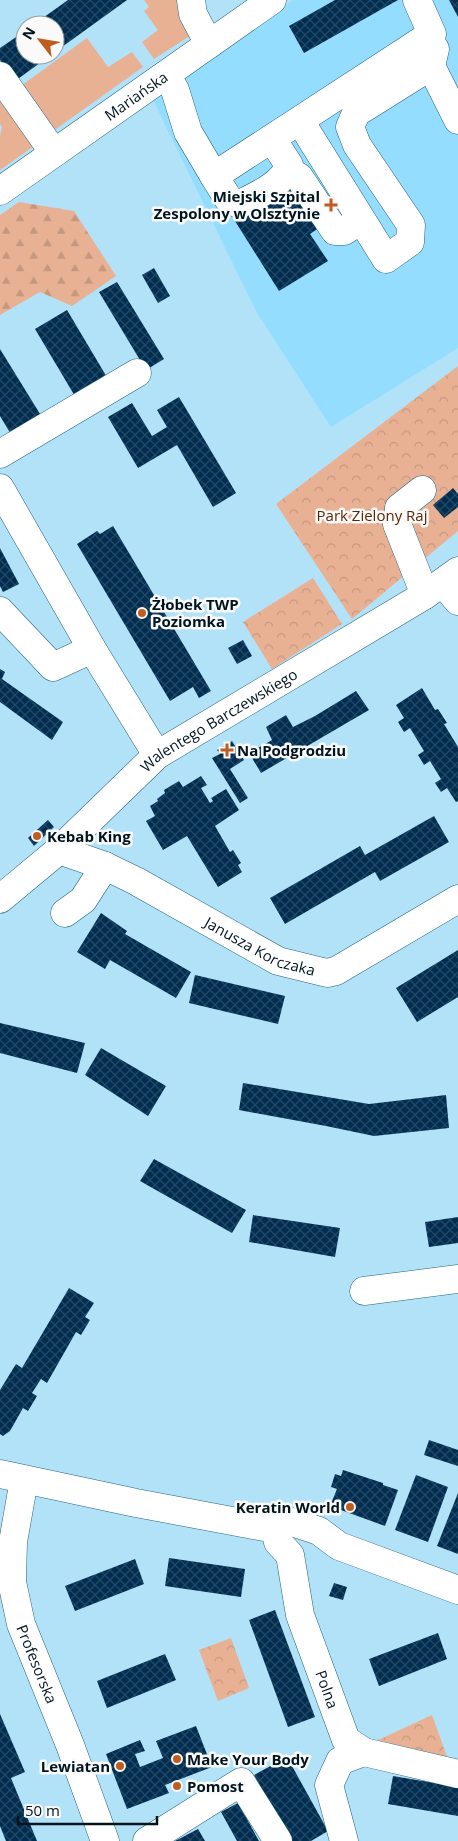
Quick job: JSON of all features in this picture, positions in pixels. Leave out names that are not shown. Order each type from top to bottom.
[{"type":"street","points":[[191,0],[192,14],[209,44]]},
{"type":"street","name":"Mariańska","points":[[0,191],[272,0]]},
{"type":"street","points":[[416,0],[432,34],[435,50],[431,66],[458,120]]},
{"type":"street","points":[[214,176],[432,34]]},
{"type":"street","points":[[300,121],[386,258],[410,242],[411,225],[356,145],[350,127],[356,113],[431,66]]},
{"type":"street","points":[[166,75],[175,90],[188,132],[229,200],[240,204],[262,192],[282,177],[287,170],[289,165],[272,139]]},
{"type":"street","points":[[0,76],[54,153]]},
{"type":"street","points":[[287,170],[299,177],[335,231],[344,231],[362,220]]},
{"type":"street","points":[[0,454],[137,373]]},
{"type":"street","points":[[0,488],[92,649],[157,755]]},
{"type":"street","points":[[422,490],[399,508],[397,524],[449,583]]},
{"type":"street","name":"Walentego Barczewskiego","points":[[0,898],[59,850],[157,755],[449,583]]},
{"type":"street","points":[[0,611],[53,667],[92,649]]},
{"type":"street","name":"Janusza Korczaka","points":[[59,850],[104,866],[136,881],[278,961],[326,972],[336,971],[458,900]]},
{"type":"street","points":[[65,913],[83,900],[104,866]]},
{"type":"street","points":[[364,1291],[458,1279]]},
{"type":"street","points":[[12,1477],[275,1529],[289,1521],[319,1531],[338,1546],[458,1590]]},
{"type":"street","name":"Profesorska","points":[[12,1477],[12,1582],[21,1624],[70,1746],[104,1841]]},
{"type":"street","name":"Polna","points":[[275,1529],[278,1542],[290,1555],[300,1616],[346,1740],[364,1752],[458,1774]]},
{"type":"street","points":[[344,1841],[329,1784],[340,1762],[364,1752]]},
{"type":"street","points":[[146,1841],[242,1782],[278,1841]]},
{"type":"shaded area","name":"Miejski Szpital Zespolony w Olsztynie","points":[[293,0],[458,0],[458,348],[331,427],[257,313],[151,96]]},
{"type":"green space","points":[[144,0],[185,0],[193,34],[154,59],[142,42],[158,30],[144,11],[149,7]]},
{"type":"green space","points":[[87,38],[108,67],[132,52],[143,67],[49,134],[18,88],[50,65],[65,65],[65,54]]},
{"type":"green space","points":[[0,96],[34,146],[0,170],[0,136],[2,127],[0,124]]},
{"type":"green space","points":[[19,202],[74,211],[116,276],[72,306],[40,292],[0,315],[0,215]]},
{"type":"green space","name":"Park Zielony Raj","points":[[458,366],[458,531],[352,619],[276,504]]},
{"type":"green space","points":[[313,578],[342,624],[272,669],[243,622]]},
{"type":"green space","points":[[231,1638],[249,1688],[218,1701],[199,1650]]},
{"type":"green space","points":[[432,1715],[450,1765],[376,1741]]},
{"type":"building","points":[[68,0],[127,0],[65,45],[65,15],[47,15]]},
{"type":"building","points":[[335,0],[398,0],[304,53],[289,26]]},
{"type":"building","points":[[449,0],[458,0],[458,17]]},
{"type":"building","points":[[15,38],[15,65],[37,65],[15,81],[0,60],[0,48]]},
{"type":"building","points":[[295,182],[323,225],[310,234],[328,261],[279,291],[235,221]]},
{"type":"building","points":[[154,268],[170,296],[158,303],[142,275]]},
{"type":"building","points":[[117,282],[164,359],[146,370],[99,292]]},
{"type":"building","points":[[67,310],[111,384],[79,403],[35,329]]},
{"type":"building","points":[[0,349],[45,422],[15,441],[0,416]]},
{"type":"building","points":[[179,397],[236,493],[213,507],[177,445],[138,468],[108,417],[132,403],[152,436],[167,427],[157,410]]},
{"type":"building","points":[[453,488],[458,494],[458,507],[444,518],[433,505]]},
{"type":"building","points":[[113,526],[211,691],[199,698],[193,687],[170,701],[77,544],[97,531],[100,534]]},
{"type":"building","points":[[0,548],[19,584],[3,592],[0,586]]},
{"type":"building","points":[[243,640],[252,656],[237,664],[228,648]]},
{"type":"building","points":[[0,669],[5,672],[2,679],[63,722],[52,740],[0,702]]},
{"type":"building","points":[[422,688],[435,710],[438,709],[447,723],[444,724],[458,747],[458,801],[456,802],[447,788],[441,792],[435,783],[441,779],[430,761],[424,765],[418,755],[424,751],[410,728],[404,732],[398,722],[404,718],[396,705]]},
{"type":"building","points":[[356,691],[369,710],[261,773],[249,753],[272,740],[266,727],[286,715],[293,727]]},
{"type":"building","points":[[232,741],[244,760],[230,769],[248,798],[240,803],[212,758],[220,754],[217,750]]},
{"type":"building","points":[[201,776],[207,785],[201,788],[210,803],[213,801],[211,798],[226,789],[239,810],[215,826],[230,852],[233,850],[241,863],[238,865],[242,872],[218,887],[187,836],[163,850],[146,821],[155,816],[150,806],[165,793],[164,790],[179,781],[183,787]]},
{"type":"building","points":[[434,816],[449,842],[380,881],[375,872],[285,924],[270,898],[360,846],[365,855]]},
{"type":"building","points":[[48,820],[54,827],[34,846],[28,838]]},
{"type":"building","points":[[101,913],[127,931],[125,934],[191,972],[176,998],[110,960],[105,969],[77,952]]},
{"type":"building","points":[[458,950],[458,997],[417,1022],[396,988]]},
{"type":"building","points":[[195,975],[285,996],[278,1024],[189,1003]]},
{"type":"building","points":[[0,1023],[85,1043],[77,1073],[0,1053]]},
{"type":"building","points":[[101,1048],[166,1086],[148,1116],[85,1075]]},
{"type":"building","points":[[243,1083],[369,1104],[446,1095],[449,1128],[374,1136],[239,1110]]},
{"type":"building","points":[[154,1159],[246,1210],[232,1233],[140,1181]]},
{"type":"building","points":[[253,1215],[340,1228],[335,1257],[249,1242]]},
{"type":"building","points":[[458,1217],[458,1243],[429,1247],[425,1222]]},
{"type":"building","points":[[69,1288],[94,1303],[85,1317],[90,1320],[81,1335],[76,1332],[47,1383],[41,1379],[32,1393],[37,1396],[28,1411],[23,1408],[10,1431],[3,1436],[0,1434],[0,1390],[16,1364],[22,1368]]},
{"type":"building","points":[[429,1440],[458,1450],[458,1466],[424,1455]]},
{"type":"building","points":[[343,1470],[398,1490],[385,1526],[330,1506],[337,1489],[331,1487],[335,1474],[341,1476]]},
{"type":"building","points":[[416,1475],[448,1487],[428,1542],[395,1530]]},
{"type":"building","points":[[458,1493],[458,1554],[437,1546]]},
{"type":"building","points":[[169,1558],[245,1569],[241,1597],[165,1586]]},
{"type":"building","points":[[135,1559],[144,1584],[75,1611],[65,1586]]},
{"type":"building","points":[[334,1583],[347,1587],[343,1600],[329,1596]]},
{"type":"building","points":[[275,1610],[315,1717],[288,1727],[249,1620]]},
{"type":"building","points":[[438,1633],[447,1659],[379,1686],[369,1659]]},
{"type":"building","points":[[165,1654],[176,1680],[107,1708],[97,1681]]},
{"type":"building","points":[[0,1714],[25,1772],[11,1778],[37,1841],[6,1841],[0,1826]]},
{"type":"building","points":[[196,1726],[212,1767],[165,1785],[169,1793],[127,1809],[106,1754],[140,1740],[145,1751],[135,1754],[140,1767],[163,1758],[156,1741]]},
{"type":"building","points":[[287,1757],[328,1831],[311,1841],[292,1841],[254,1775]]},
{"type":"building","points":[[393,1776],[458,1787],[458,1816],[388,1804]]},
{"type":"building","points":[[238,1803],[259,1841],[237,1841],[221,1812]]},
{"type":"building","points":[[198,1829],[205,1841],[175,1841]]},
{"type":"place","name":"Miejski Szpital Zespolony w Olsztynie","points":[[331,205]]},
{"type":"place","name":"Żłobek TWP Poziomka","points":[[142,613]]},
{"type":"place","name":"Na Podgrodziu","points":[[227,750]]},
{"type":"place","name":"Kebab King","points":[[37,836]]},
{"type":"place","name":"Keratin World","points":[[350,1507]]},
{"type":"place","name":"Make Your Body","points":[[177,1759]]},
{"type":"place","name":"Lewiatan","points":[[120,1766]]},
{"type":"place","name":"Pomost","points":[[177,1786]]}]
